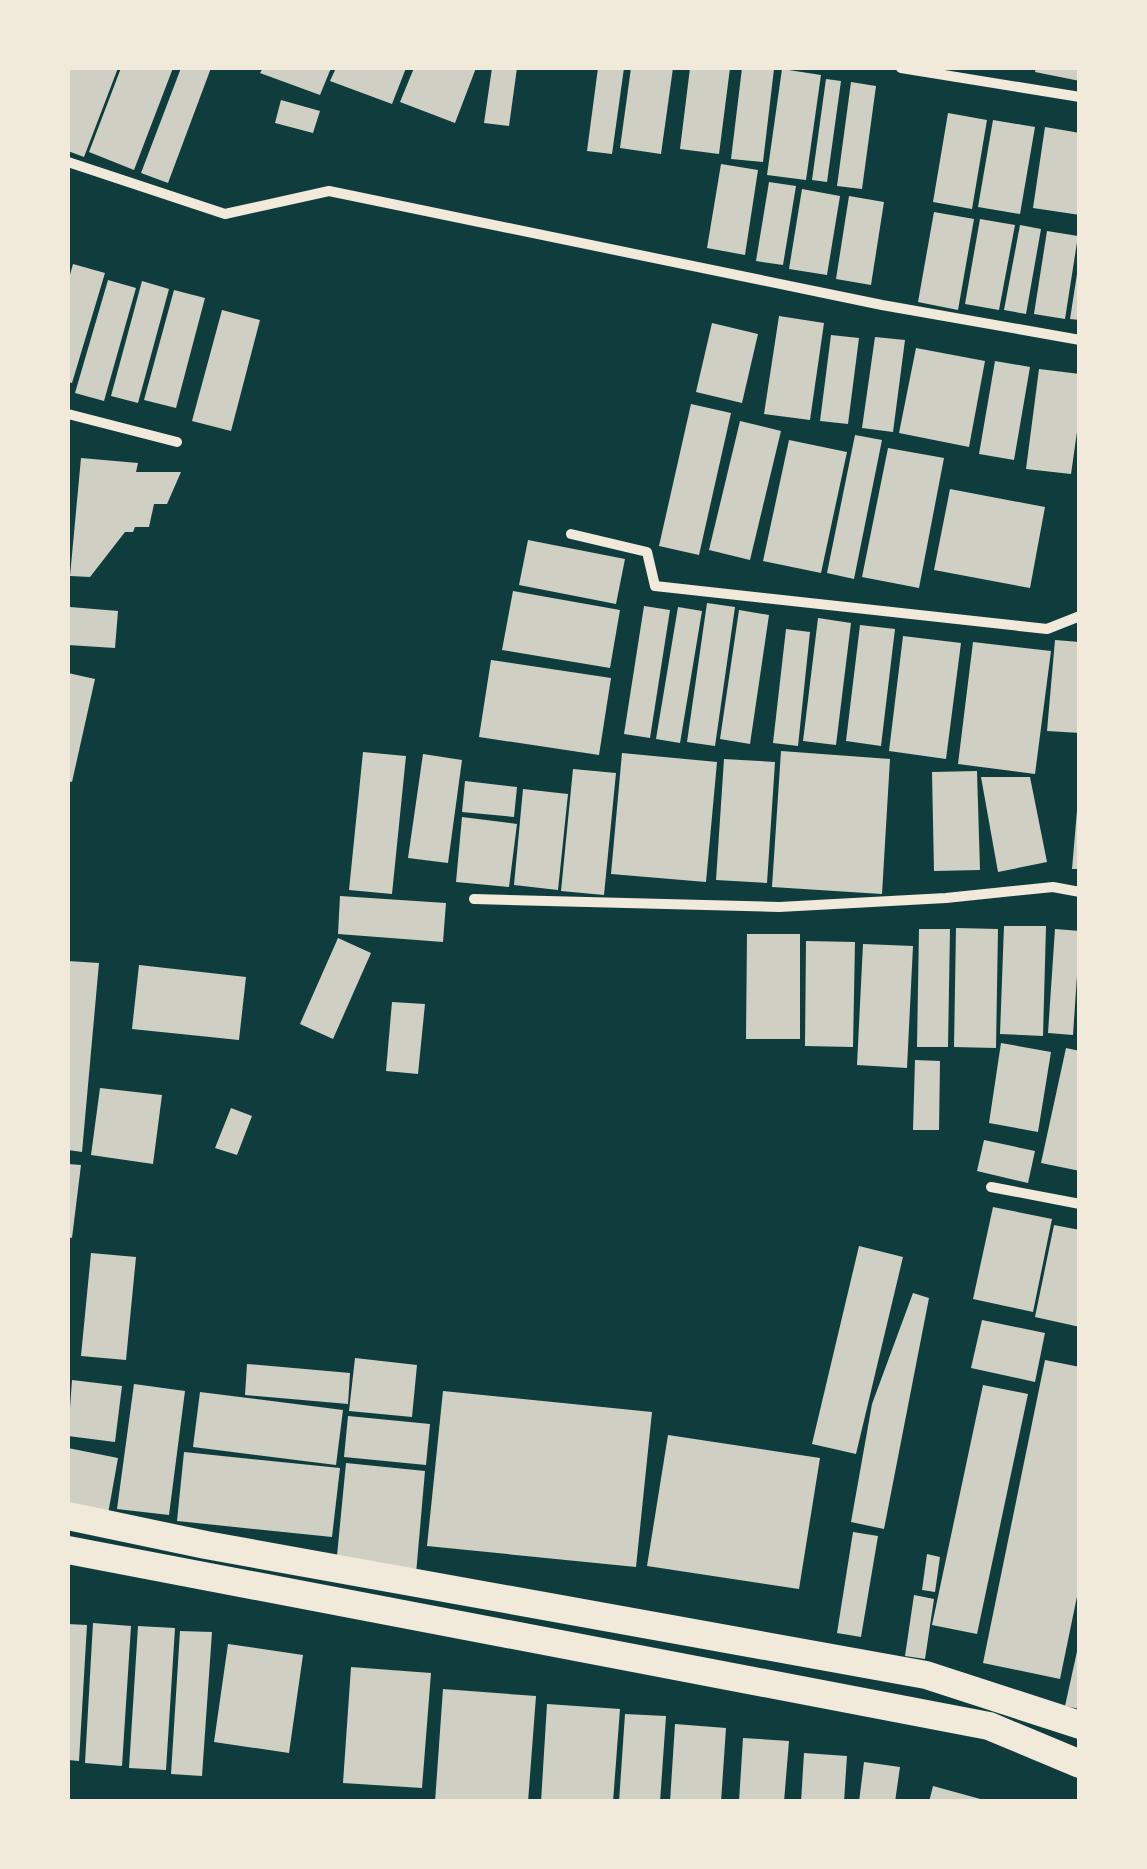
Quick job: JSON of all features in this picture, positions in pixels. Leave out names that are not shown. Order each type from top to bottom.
[{"type":"highway","points":[[68,1516],[206,1546],[926,1676],[1080,1726]]},
{"type":"highway","points":[[68,1550],[989,1726],[1080,1764]]},
{"type":"street","points":[[901,68],[1080,97]]},
{"type":"street","points":[[68,162],[225,214],[329,191],[882,306],[1080,340]]},
{"type":"street","points":[[68,414],[177,442]]},
{"type":"street","points":[[571,534],[646,552],[655,586],[1047,630],[1080,616]]},
{"type":"street","points":[[474,898],[779,907],[1053,888],[1080,892]]},
{"type":"street","points":[[991,1186],[1080,1204]]},
{"type":"building","points":[[68,68],[118,68],[84,157],[68,151]]},
{"type":"building","points":[[121,68],[173,68],[134,170],[89,152]]},
{"type":"building","points":[[181,68],[211,68],[168,183],[141,173]]},
{"type":"building","points":[[263,68],[331,68],[320,95],[260,73]]},
{"type":"building","points":[[336,68],[406,68],[392,104],[330,81]]},
{"type":"building","points":[[414,68],[476,68],[455,123],[400,102]]},
{"type":"building","points":[[492,68],[517,68],[509,126],[484,123]]},
{"type":"building","points":[[598,68],[624,68],[612,154],[587,151]]},
{"type":"building","points":[[631,68],[673,68],[661,154],[620,148]]},
{"type":"building","points":[[690,68],[730,68],[719,154],[680,149]]},
{"type":"building","points":[[742,68],[774,69],[763,162],[731,159]]},
{"type":"building","points":[[1036,68],[1080,68],[1080,81],[1035,72]]},
{"type":"building","points":[[782,69],[821,75],[806,180],[767,175]]},
{"type":"building","points":[[826,79],[841,81],[827,182],[812,180]]},
{"type":"building","points":[[851,82],[876,86],[862,189],[837,186]]},
{"type":"building","points":[[281,100],[320,111],[313,133],[275,123]]},
{"type":"building","points":[[948,113],[987,120],[972,209],[933,202]]},
{"type":"building","points":[[993,120],[1035,127],[1020,214],[978,207]]},
{"type":"building","points":[[1045,127],[1080,133],[1080,215],[1033,208]]},
{"type":"building","points":[[721,164],[758,170],[745,255],[707,248]]},
{"type":"building","points":[[769,182],[796,186],[783,265],[756,261]]},
{"type":"building","points":[[802,189],[840,196],[827,275],[789,269]]},
{"type":"building","points":[[849,196],[884,202],[871,285],[836,279]]},
{"type":"building","points":[[934,212],[974,219],[958,310],[918,302]]},
{"type":"building","points":[[980,219],[1015,225],[999,310],[965,304]]},
{"type":"building","points":[[1020,225],[1041,229],[1026,314],[1004,310]]},
{"type":"building","points":[[1047,231],[1078,236],[1065,319],[1034,314]]},
{"type":"building","points":[[73,264],[105,273],[72,383],[68,382],[68,282]]},
{"type":"building","points":[[1080,274],[1080,320],[1070,319]]},
{"type":"building","points":[[108,280],[136,288],[104,401],[75,393]]},
{"type":"building","points":[[142,281],[169,289],[138,403],[111,396]]},
{"type":"building","points":[[174,290],[205,298],[176,408],[144,400]]},
{"type":"building","points":[[222,310],[260,320],[231,431],[192,421]]},
{"type":"building","points":[[779,316],[824,323],[810,420],[764,414]]},
{"type":"building","points":[[712,323],[758,334],[742,403],[696,392]]},
{"type":"building","points":[[831,335],[859,338],[848,424],[820,421]]},
{"type":"building","points":[[875,337],[905,340],[893,432],[862,428]]},
{"type":"building","points":[[916,348],[985,361],[969,447],[899,433]]},
{"type":"building","points":[[995,361],[1030,367],[1014,460],[979,454]]},
{"type":"building","points":[[1039,369],[1080,374],[1080,411],[1071,474],[1026,469]]},
{"type":"building","points":[[691,404],[731,413],[699,555],[659,546]]},
{"type":"building","points":[[740,421],[781,431],[750,560],[709,550]]},
{"type":"building","points":[[855,435],[882,440],[854,579],[827,573]]},
{"type":"building","points":[[789,440],[847,452],[821,573],[763,561]]},
{"type":"building","points":[[888,448],[944,458],[919,588],[862,577]]},
{"type":"building","points":[[81,458],[138,463],[136,472],[181,472],[167,504],[154,504],[149,527],[125,532],[90,577],[70,576]]},
{"type":"building","points":[[950,489],[1045,507],[1030,588],[934,570]]},
{"type":"building","points":[[528,540],[625,559],[616,604],[519,585]]},
{"type":"building","points":[[513,591],[620,610],[610,668],[502,650]]},
{"type":"building","points":[[707,603],[735,607],[715,746],[687,742]]},
{"type":"building","points":[[644,606],[670,610],[650,738],[624,734]]},
{"type":"building","points":[[70,607],[118,611],[115,648],[68,645]]},
{"type":"building","points":[[678,607],[702,611],[680,743],[656,739]]},
{"type":"building","points":[[739,610],[769,615],[750,744],[720,739]]},
{"type":"building","points":[[818,618],[851,623],[836,745],[803,741]]},
{"type":"building","points":[[860,625],[895,629],[881,746],[846,741]]},
{"type":"building","points":[[786,629],[810,632],[798,746],[773,743]]},
{"type":"building","points":[[903,636],[961,643],[946,759],[889,751]]},
{"type":"building","points":[[1055,640],[1080,642],[1080,733],[1047,731]]},
{"type":"building","points":[[973,642],[1051,651],[1035,774],[958,764]]},
{"type":"building","points":[[491,660],[611,678],[599,755],[479,737]]},
{"type":"building","points":[[68,673],[95,679],[72,782],[68,781]]},
{"type":"building","points":[[781,751],[890,759],[882,894],[772,887]]},
{"type":"building","points":[[363,752],[406,756],[392,894],[349,890]]},
{"type":"building","points":[[622,753],[717,762],[706,882],[611,874]]},
{"type":"building","points":[[423,754],[462,760],[448,863],[408,858]]},
{"type":"building","points":[[724,759],[775,762],[767,883],[716,880]]},
{"type":"building","points":[[573,769],[616,773],[604,895],[561,891]]},
{"type":"building","points":[[977,771],[980,870],[934,871],[932,772]]},
{"type":"building","points":[[981,777],[1030,777],[1047,862],[998,872]]},
{"type":"building","points":[[465,781],[517,787],[514,817],[462,812]]},
{"type":"building","points":[[523,789],[568,794],[558,890],[514,885]]},
{"type":"building","points":[[1077,811],[1080,869],[1072,869]]},
{"type":"building","points":[[462,817],[517,824],[509,887],[456,882]]},
{"type":"building","points":[[340,896],[446,903],[443,942],[338,934]]},
{"type":"building","points":[[1004,926],[1046,926],[1043,1036],[1000,1034]]},
{"type":"building","points":[[956,928],[998,929],[996,1048],[954,1047]]},
{"type":"building","points":[[919,929],[950,929],[948,1047],[917,1047]]},
{"type":"building","points":[[1055,929],[1080,931],[1073,1035],[1048,1033]]},
{"type":"building","points":[[747,934],[800,934],[800,1039],[746,1039]]},
{"type":"building","points":[[338,938],[371,953],[333,1039],[300,1024]]},
{"type":"building","points":[[806,941],[855,942],[853,1047],[805,1046]]},
{"type":"building","points":[[863,944],[913,946],[907,1068],[857,1065]]},
{"type":"building","points":[[68,961],[99,963],[82,1152],[68,1150]]},
{"type":"building","points":[[139,965],[246,977],[239,1040],[132,1029]]},
{"type":"building","points":[[392,1002],[425,1004],[418,1074],[386,1071]]},
{"type":"building","points":[[1001,1043],[1051,1052],[1038,1132],[989,1123]]},
{"type":"building","points":[[1066,1048],[1080,1051],[1080,1171],[1041,1163]]},
{"type":"building","points":[[915,1060],[940,1061],[939,1130],[913,1130]]},
{"type":"building","points":[[100,1088],[162,1095],[153,1164],[91,1155]]},
{"type":"building","points":[[231,1108],[252,1116],[237,1155],[215,1148]]},
{"type":"building","points":[[984,1140],[1035,1151],[1028,1183],[977,1171]]},
{"type":"building","points":[[68,1164],[81,1165],[72,1238],[68,1237]]},
{"type":"building","points":[[993,1207],[1052,1219],[1033,1312],[973,1299]]},
{"type":"building","points":[[1054,1225],[1080,1230],[1080,1327],[1035,1317]]},
{"type":"building","points":[[859,1246],[903,1257],[856,1454],[812,1444]]},
{"type":"building","points":[[91,1253],[136,1257],[126,1360],[81,1356]]},
{"type":"building","points":[[913,1293],[929,1298],[884,1529],[851,1522],[872,1404]]},
{"type":"building","points":[[982,1320],[1045,1333],[1035,1382],[971,1368]]},
{"type":"building","points":[[355,1358],[417,1365],[412,1417],[349,1411]]},
{"type":"building","points":[[1045,1360],[1080,1367],[1080,1582],[1060,1679],[983,1663]]},
{"type":"building","points":[[247,1364],[350,1373],[348,1404],[245,1395]]},
{"type":"building","points":[[72,1380],[122,1386],[115,1442],[68,1436]]},
{"type":"building","points":[[134,1384],[185,1391],[169,1515],[117,1509]]},
{"type":"building","points":[[983,1385],[1028,1394],[977,1634],[932,1625]]},
{"type":"building","points":[[443,1391],[652,1412],[636,1567],[427,1546]]},
{"type":"building","points":[[200,1392],[343,1410],[336,1465],[193,1447]]},
{"type":"building","points":[[348,1416],[430,1424],[426,1465],[344,1457]]},
{"type":"building","points":[[668,1435],[820,1458],[799,1589],[647,1566]]},
{"type":"building","points":[[68,1448],[118,1458],[108,1514],[68,1506]]},
{"type":"building","points":[[184,1452],[340,1468],[332,1537],[177,1521]]},
{"type":"building","points":[[346,1463],[425,1471],[416,1574],[336,1566]]},
{"type":"building","points":[[853,1532],[878,1536],[861,1637],[837,1633]]},
{"type":"building","points":[[927,1554],[940,1557],[935,1592],[922,1590]]},
{"type":"building","points":[[914,1595],[934,1599],[925,1659],[905,1656]]},
{"type":"building","points":[[93,1623],[131,1626],[122,1766],[85,1763]]},
{"type":"building","points":[[68,1624],[87,1625],[79,1761],[68,1760]]},
{"type":"building","points":[[138,1626],[175,1628],[166,1770],[129,1768]]},
{"type":"building","points":[[180,1631],[212,1632],[202,1776],[171,1774]]},
{"type":"building","points":[[228,1644],[303,1655],[289,1753],[214,1742]]},
{"type":"building","points":[[1080,1647],[1080,1709],[1065,1706]]},
{"type":"building","points":[[351,1667],[431,1673],[422,1788],[343,1783]]},
{"type":"building","points":[[443,1689],[536,1696],[528,1802],[435,1802]]},
{"type":"building","points":[[547,1704],[620,1709],[613,1802],[541,1802]]},
{"type":"building","points":[[625,1714],[666,1716],[660,1802],[619,1802]]},
{"type":"building","points":[[675,1724],[726,1728],[721,1802],[670,1802]]},
{"type":"building","points":[[743,1738],[789,1741],[784,1802],[739,1802]]},
{"type":"building","points":[[804,1753],[847,1756],[844,1802],[801,1802]]},
{"type":"building","points":[[864,1762],[900,1767],[895,1802],[859,1802]]},
{"type":"building","points":[[933,1786],[984,1800],[929,1802]]}]
